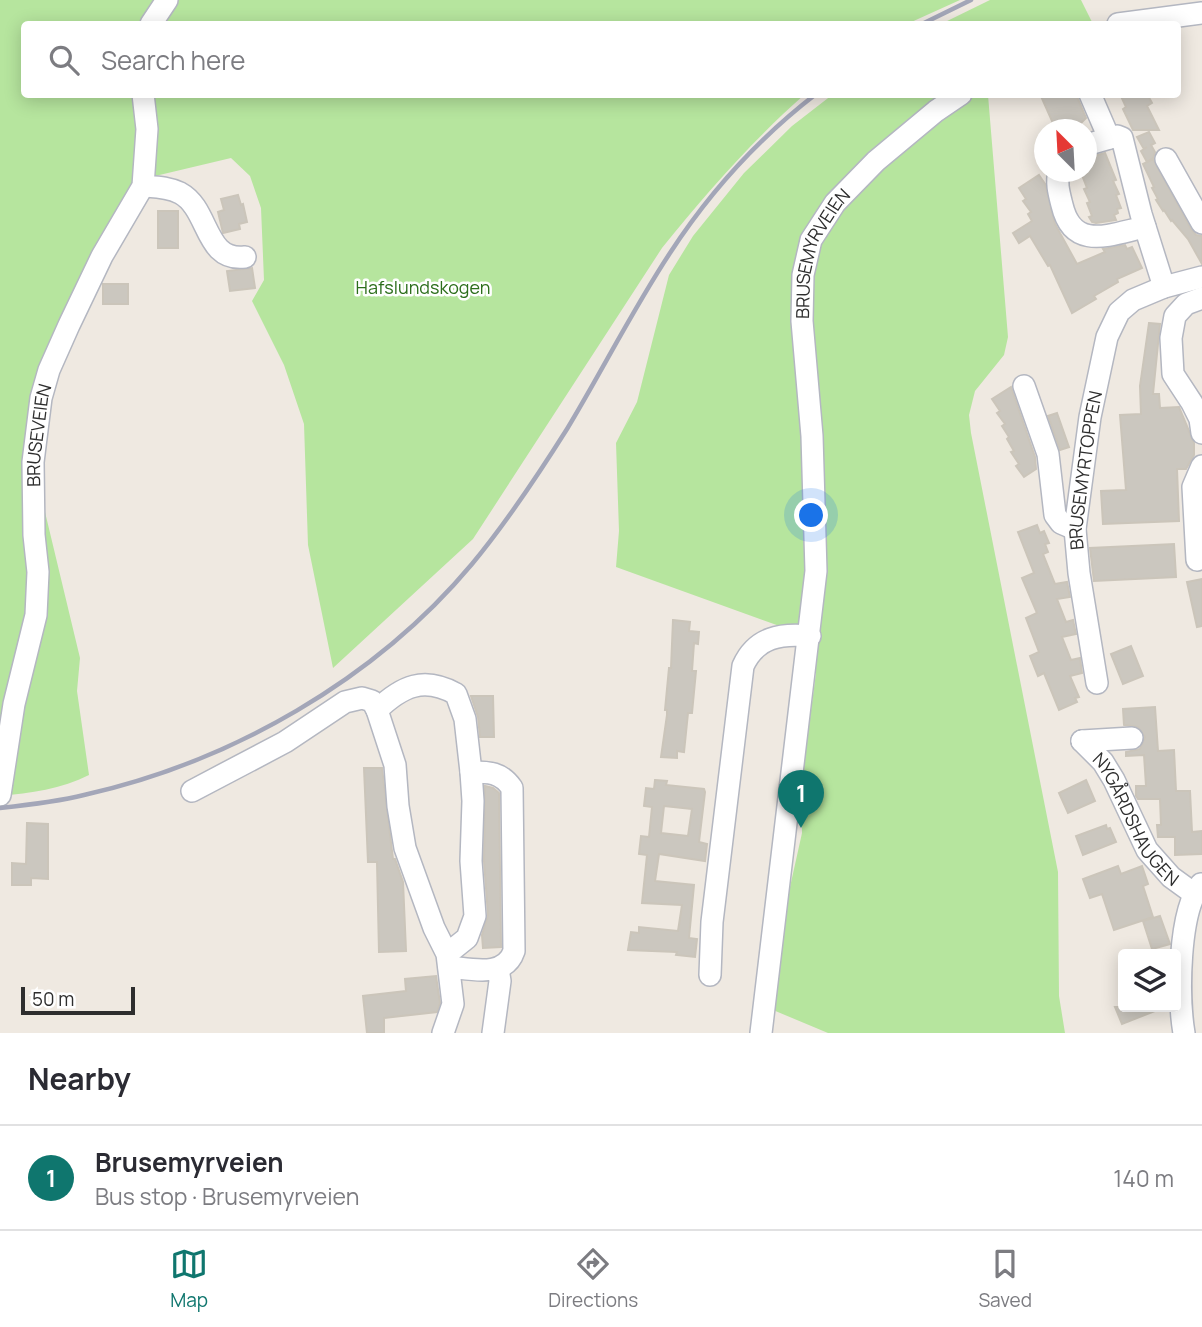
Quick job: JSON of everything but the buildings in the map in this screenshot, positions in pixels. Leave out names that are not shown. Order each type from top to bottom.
[{"type":"street","points":[[153,21],[167,0]]},
{"type":"street","points":[[1141,21],[1202,13]]},
{"type":"street","name":"BRUSEVEIEN","points":[[0,795],[14,704],[36,615],[38,572],[34,534],[33,462],[41,398],[49,370],[102,256],[143,186],[147,129],[143,98]]},
{"type":"street","name":"BRUSEMYRVEIEN","points":[[761,1033],[816,571],[812,436],[802,321],[803,275],[811,240],[835,204],[876,161],[955,98]]},
{"type":"street","points":[[1092,98],[1109,138]]},
{"type":"street","points":[[1097,142],[1117,136],[1122,138],[1145,228],[1164,287]]},
{"type":"street","points":[[1166,159],[1202,223]]},
{"type":"street","points":[[1058,182],[1064,213],[1078,233],[1094,238],[1145,228]]},
{"type":"street","points":[[143,186],[162,187],[182,194],[197,210],[212,240],[224,255],[245,257]]},
{"type":"street","name":"BRUSEMYRTOPPEN","points":[[1097,683],[1079,573],[1075,528],[1090,417],[1107,337],[1114,319],[1125,304],[1144,294],[1202,277]]},
{"type":"street","points":[[1202,298],[1186,304],[1175,316],[1171,338],[1173,374],[1192,403],[1202,433]]},
{"type":"street","points":[[1024,386],[1048,454],[1055,515],[1061,523],[1075,528]]},
{"type":"street","points":[[1198,560],[1193,487],[1202,466]]},
{"type":"street","points":[[710,975],[712,922],[743,666],[748,654],[772,638],[787,634],[810,636]]},
{"type":"street","points":[[377,710],[394,694],[421,684],[442,686],[456,694],[465,719],[473,801],[471,861],[475,916],[467,938],[448,960]]},
{"type":"street","points":[[192,791],[285,742],[345,702],[362,698],[372,701],[395,765],[405,848],[448,960],[453,1004],[443,1033]]},
{"type":"street","name":"NYGÅRDSHAUGEN","points":[[1132,738],[1082,741],[1103,762],[1114,780],[1132,814],[1140,838],[1153,858],[1171,877],[1198,888],[1187,917],[1181,970],[1184,1033]]},
{"type":"street","points":[[448,960],[498,969],[511,960],[514,951],[512,788],[495,772],[471,772]]},
{"type":"street","points":[[493,1033],[500,981],[498,969]]},
{"type":"green space","name":"Hafslundskogen","points":[[0,0],[960,0],[914,21],[21,21],[21,98],[801,98],[730,168],[662,248],[473,539],[333,668],[308,545],[304,424],[284,365],[252,301],[264,280],[261,208],[250,176],[231,158],[151,177],[69,325],[33,462],[80,658],[77,691],[89,775],[57,787],[0,796]]},
{"type":"green space","points":[[990,0],[1081,0],[1092,21],[947,21]]},
{"type":"green space","points":[[828,98],[988,98],[1008,337],[1004,355],[975,391],[969,415],[1058,872],[1059,996],[1065,1033],[828,1033],[773,1010],[788,896],[802,833],[801,785],[816,673],[810,637],[616,567],[619,531],[616,443],[637,402],[669,275],[693,236],[744,173],[792,126]]},
{"type":"railway","points":[[928,21],[971,0]]},
{"type":"railway","points":[[0,808],[84,795],[193,761],[246,738],[297,711],[391,644],[434,606],[472,564],[510,515],[567,429],[656,274],[701,209],[755,148],[811,98]]},
{"type":"place","name":"Brusemyrveien","points":[[801,828]]}]
